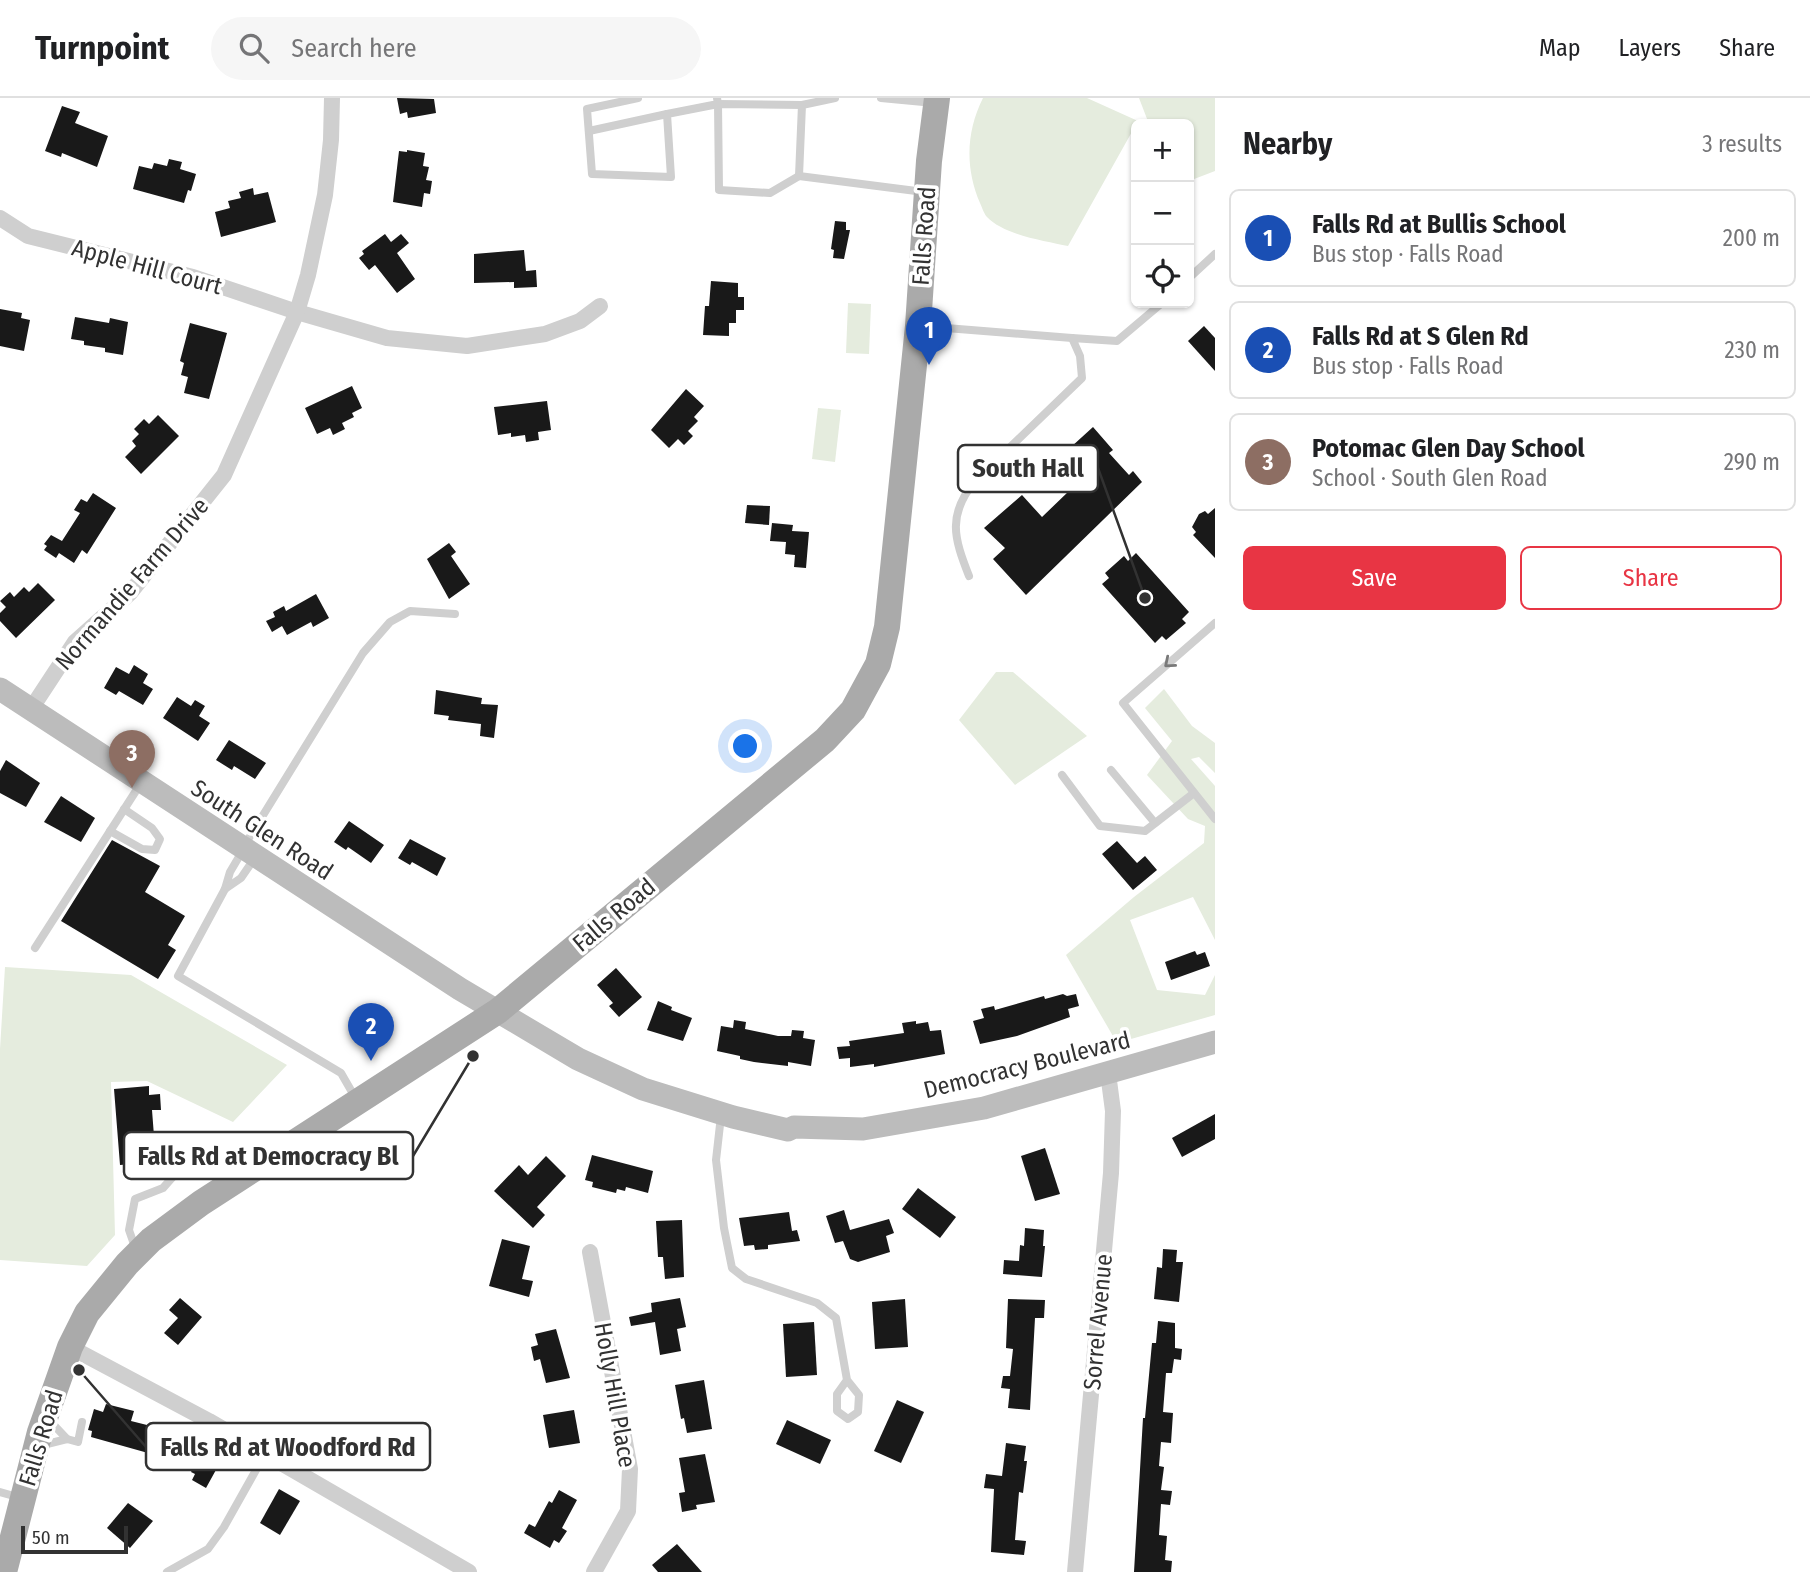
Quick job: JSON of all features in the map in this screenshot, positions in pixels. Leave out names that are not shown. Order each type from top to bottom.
[{"type":"main road","name":"Falls Road","points":[[4,1572],[12,1495],[37,1447],[70,1347],[87,1312],[137,1254],[151,1240],[201,1203],[498,1011],[825,740],[853,710],[878,664],[887,627],[918,326],[936,101]]},
{"type":"main road","name":"South Glen Road","points":[[0,689],[141,783],[498,1011]]},
{"type":"main road","name":"Democracy Boulevard","points":[[498,1011],[578,1059],[632,1084],[721,1113],[788,1130],[794,1127],[863,1129],[984,1108],[1215,1042]]},
{"type":"street","name":"Normandie Farm Drive","points":[[31,709],[75,642],[130,593],[225,475],[297,312],[308,275],[325,195],[332,98]]},
{"type":"street","name":"Apple Hill Court","points":[[0,218],[28,236],[194,277],[297,312],[387,338],[467,345],[545,334],[580,321],[600,306]]},
{"type":"street","name":"Sorrel Avenue","points":[[1075,1572],[1111,1173],[1113,1111],[1108,1073]]},
{"type":"street","name":"Holly Hill Place","points":[[590,1252],[630,1469],[628,1511],[594,1572]]},
{"type":"street","points":[[70,1347],[265,1454],[469,1572]]},
{"type":"lane","points":[[638,98],[587,109],[592,174],[671,177],[667,114]]},
{"type":"lane","points":[[589,131],[717,101],[802,105],[835,98]]},
{"type":"lane","points":[[881,98],[936,101]]},
{"type":"lane","points":[[717,101],[719,190],[770,193],[799,176],[927,192]]},
{"type":"lane","points":[[799,176],[802,105]]},
{"type":"lane","points":[[1194,273],[1215,254]]},
{"type":"lane","points":[[918,326],[1118,341],[1156,308]]},
{"type":"lane","points":[[969,576],[956,535],[958,506],[975,481],[1082,378],[1080,356],[1072,338]]},
{"type":"lane","points":[[357,1101],[341,1073],[178,976],[225,889],[230,872],[247,851],[363,653],[390,622],[410,611],[455,614]]},
{"type":"lane","points":[[1215,623],[1123,703],[1215,819]]},
{"type":"lane","points":[[1111,770],[1155,823]]},
{"type":"lane","points":[[1062,775],[1100,826],[1145,831],[1194,793]]},
{"type":"lane","points":[[35,948],[141,783]]},
{"type":"lane","points":[[110,831],[142,849],[155,850],[160,839],[152,828],[124,809]]},
{"type":"lane","points":[[225,889],[241,878],[247,851]]},
{"type":"lane","points":[[721,1113],[716,1160],[732,1268],[746,1279],[817,1303],[836,1318],[847,1380]]},
{"type":"lane","points":[[137,1254],[129,1230],[135,1199],[163,1188],[208,1137],[263,1162]]},
{"type":"lane","points":[[46,1416],[67,1439]]},
{"type":"lane","points":[[37,1447],[67,1439],[78,1442],[82,1422]]},
{"type":"lane","points":[[167,1572],[208,1549],[224,1527],[265,1454]]},
{"type":"shaded area","points":[[983,98],[1087,98],[1134,119],[1131,119],[1131,134],[1068,246],[1014,233],[987,217],[975,190],[970,163],[971,137]]},
{"type":"shaded area","points":[[1139,98],[1215,98],[1215,171],[1194,179],[1194,119],[1147,119]]},
{"type":"shaded area","points":[[848,303],[871,304],[869,354],[846,353]]},
{"type":"shaded area","points":[[818,408],[841,410],[835,462],[812,459]]},
{"type":"shaded area","points":[[996,672],[1013,672],[1087,736],[1015,785],[959,720]]},
{"type":"shaded area","points":[[1164,689],[1192,726],[1215,743],[1215,773],[1199,757],[1191,759],[1215,786],[1215,940],[1193,897],[1130,920],[1157,990],[1205,995],[1215,975],[1215,1015],[1117,1043],[1066,955],[1134,897],[1204,843],[1205,826],[1188,819],[1147,775],[1172,741],[1145,708]]},
{"type":"shaded area","points":[[5,967],[131,975],[287,1065],[233,1122],[147,1081],[111,1082],[115,1235],[87,1266],[0,1260],[0,1049]]},
{"type":"building","points":[[397,98],[434,99],[436,113],[408,118],[407,112],[400,114]]},
{"type":"building","points":[[62,106],[80,112],[75,123],[108,136],[97,167],[62,153],[61,157],[45,151]]},
{"type":"building","points":[[399,151],[425,153],[423,166],[429,167],[426,180],[432,181],[430,194],[424,193],[422,207],[393,202]]},
{"type":"building","points":[[169,159],[182,162],[180,169],[196,174],[184,203],[133,189],[139,166],[152,169],[154,163],[167,166]]},
{"type":"building","points":[[253,188],[254,195],[268,192],[276,222],[221,237],[215,212],[230,208],[228,201],[241,198],[239,192]]},
{"type":"building","points":[[835,221],[846,222],[846,230],[850,230],[844,259],[833,258],[834,250],[831,249]]},
{"type":"building","points":[[385,234],[391,242],[401,234],[409,243],[397,253],[415,279],[397,293],[375,265],[369,270],[359,258],[364,254],[362,251]]},
{"type":"building","points":[[524,250],[526,271],[536,270],[537,287],[514,288],[514,282],[474,283],[474,254]]},
{"type":"building","points":[[711,281],[738,283],[738,297],[744,297],[744,310],[736,310],[736,323],[729,323],[729,336],[703,335],[705,306],[709,306]]},
{"type":"building","points":[[0,309],[22,313],[21,318],[30,320],[24,351],[0,346]]},
{"type":"building","points":[[75,317],[109,323],[110,318],[128,322],[123,355],[105,352],[105,348],[84,345],[84,341],[71,339]]},
{"type":"building","points":[[190,323],[227,333],[209,399],[184,393],[188,377],[181,375],[184,363],[180,361]]},
{"type":"building","points":[[1204,326],[1215,338],[1215,371],[1188,341]]},
{"type":"building","points":[[352,386],[362,408],[352,413],[354,417],[342,423],[345,429],[333,435],[330,428],[317,434],[305,408]]},
{"type":"building","points":[[686,389],[704,406],[694,417],[698,421],[688,431],[693,436],[684,445],[678,439],[669,448],[651,430]]},
{"type":"building","points":[[547,401],[551,430],[538,432],[539,440],[526,442],[525,435],[511,437],[511,433],[498,435],[494,407]]},
{"type":"building","points":[[158,415],[179,436],[141,474],[125,457],[136,446],[132,441],[139,434],[134,429],[144,419],[149,424]]},
{"type":"building","points":[[1093,427],[1113,450],[1109,453],[1129,475],[1133,471],[1142,482],[1026,595],[993,559],[1005,548],[984,528],[1022,495],[1042,517],[1069,491],[1049,467]]},
{"type":"building","points":[[93,493],[116,508],[87,554],[82,550],[74,563],[59,553],[56,558],[44,550],[47,546],[44,544],[51,535],[62,541],[80,513],[74,510],[81,499],[87,502]]},
{"type":"building","points":[[747,505],[770,506],[769,525],[745,523]]},
{"type":"building","points":[[1215,508],[1215,558],[1193,535],[1196,532],[1192,527],[1199,514],[1205,511],[1208,514]]},
{"type":"building","points":[[772,523],[793,525],[792,531],[809,532],[806,568],[794,567],[795,555],[785,554],[786,542],[770,541]]},
{"type":"building","points":[[449,543],[456,552],[451,556],[470,584],[449,599],[427,559]]},
{"type":"building","points":[[1136,553],[1189,612],[1182,619],[1186,623],[1166,640],[1162,636],[1155,643],[1102,584],[1109,578],[1105,573],[1124,556],[1128,561]]},
{"type":"building","points":[[38,583],[55,600],[16,638],[0,621],[0,613],[6,607],[0,601],[10,592],[14,597],[24,587],[29,592]]},
{"type":"building","points":[[316,594],[329,618],[313,627],[311,622],[287,635],[282,626],[272,632],[266,621],[275,617],[273,612],[284,606],[286,611]]},
{"type":"building","points":[[134,665],[148,674],[143,683],[153,689],[143,705],[119,691],[116,695],[104,688],[116,667],[129,674]]},
{"type":"building","points":[[436,690],[482,698],[481,704],[498,705],[494,738],[480,736],[481,724],[448,720],[449,716],[434,714]]},
{"type":"building","points":[[177,697],[191,706],[195,700],[205,706],[199,716],[210,723],[198,741],[163,718]]},
{"type":"building","points":[[229,740],[266,763],[255,779],[234,766],[232,770],[216,760]]},
{"type":"building","points":[[6,760],[40,783],[26,807],[0,793],[0,771]]},
{"type":"building","points":[[61,796],[95,818],[81,842],[44,822]]},
{"type":"building","points":[[349,821],[384,845],[371,863],[348,847],[346,850],[334,842]]},
{"type":"building","points":[[410,839],[446,858],[437,876],[412,862],[410,865],[398,858]]},
{"type":"building","points":[[112,840],[160,866],[145,892],[185,916],[168,945],[176,950],[158,979],[61,921]]},
{"type":"building","points":[[1117,841],[1137,863],[1145,856],[1157,870],[1133,890],[1102,854]]},
{"type":"building","points":[[1195,951],[1197,955],[1205,952],[1210,966],[1171,980],[1165,962]]},
{"type":"building","points":[[616,968],[642,997],[619,1017],[609,1006],[613,1003],[597,985]]},
{"type":"building","points":[[1076,994],[1079,1006],[1068,1009],[1070,1017],[1017,1036],[980,1044],[973,1021],[984,1018],[981,1009],[994,1006],[995,1010],[1044,996],[1045,999]]},
{"type":"building","points":[[658,1001],[672,1007],[671,1010],[692,1018],[683,1041],[647,1030]]},
{"type":"building","points":[[734,1020],[746,1022],[745,1029],[778,1036],[791,1036],[792,1030],[804,1031],[803,1038],[815,1040],[811,1066],[788,1062],[788,1066],[754,1062],[717,1051],[721,1026],[733,1028]]},
{"type":"building","points":[[916,1021],[916,1024],[928,1022],[930,1031],[941,1030],[945,1054],[874,1067],[874,1064],[850,1067],[850,1058],[839,1059],[837,1047],[850,1046],[849,1041],[904,1033],[902,1023]]},
{"type":"building","points":[[149,1086],[149,1095],[160,1094],[161,1110],[152,1110],[156,1162],[120,1165],[114,1089]]},
{"type":"building","points":[[1215,1114],[1215,1139],[1182,1157],[1172,1138]]},
{"type":"building","points":[[1045,1148],[1060,1194],[1035,1201],[1021,1156]]},
{"type":"building","points":[[592,1155],[653,1171],[648,1193],[626,1187],[625,1191],[617,1189],[616,1193],[592,1187],[593,1182],[585,1180]]},
{"type":"building","points":[[546,1156],[566,1176],[537,1207],[545,1215],[533,1228],[494,1191],[519,1165],[528,1175]]},
{"type":"building","points":[[918,1188],[956,1217],[940,1238],[902,1209]]},
{"type":"building","points":[[844,1210],[850,1230],[889,1219],[894,1233],[886,1236],[890,1252],[858,1262],[850,1259],[843,1241],[835,1243],[826,1216]]},
{"type":"building","points":[[789,1212],[792,1231],[797,1230],[800,1241],[768,1245],[768,1249],[755,1250],[754,1245],[744,1246],[739,1218]]},
{"type":"building","points":[[682,1220],[684,1277],[665,1279],[663,1257],[658,1257],[656,1221]]},
{"type":"building","points":[[1025,1228],[1044,1230],[1042,1277],[1003,1274],[1004,1260],[1019,1261],[1020,1245],[1024,1246]]},
{"type":"building","points":[[502,1239],[530,1246],[522,1279],[533,1281],[529,1297],[489,1286]]},
{"type":"building","points":[[1163,1249],[1177,1250],[1176,1262],[1183,1262],[1179,1302],[1154,1299],[1157,1267],[1162,1268]]},
{"type":"building","points":[[180,1298],[202,1317],[178,1345],[164,1333],[178,1318],[169,1310]]},
{"type":"building","points":[[680,1298],[686,1327],[677,1329],[681,1351],[660,1355],[655,1322],[631,1326],[629,1317],[652,1312],[651,1303]]},
{"type":"building","points":[[905,1299],[908,1347],[875,1349],[872,1302]]},
{"type":"building","points":[[1008,1299],[1045,1300],[1044,1318],[1035,1318],[1030,1410],[1008,1408],[1010,1389],[1001,1388],[1003,1376],[1010,1376],[1013,1349],[1006,1348]]},
{"type":"building","points":[[1158,1321],[1175,1323],[1175,1348],[1182,1349],[1181,1360],[1174,1359],[1172,1373],[1166,1373],[1163,1412],[1173,1413],[1171,1443],[1161,1442],[1159,1466],[1164,1467],[1161,1490],[1172,1491],[1170,1505],[1161,1504],[1159,1535],[1167,1536],[1165,1560],[1172,1561],[1171,1572],[1134,1572],[1143,1418],[1152,1343],[1156,1343]]},
{"type":"building","points":[[814,1322],[817,1375],[786,1377],[783,1324]]},
{"type":"building","points":[[556,1329],[570,1378],[546,1383],[540,1359],[534,1361],[531,1347],[538,1345],[535,1334]]},
{"type":"building","points":[[704,1380],[712,1429],[687,1433],[684,1418],[681,1419],[675,1385]]},
{"type":"building","points":[[897,1400],[924,1412],[901,1463],[874,1451]]},
{"type":"building","points":[[106,1404],[134,1411],[131,1421],[155,1427],[148,1453],[91,1437],[92,1431],[88,1430],[94,1409],[103,1412]]},
{"type":"building","points":[[574,1410],[580,1443],[549,1448],[543,1415]]},
{"type":"building","points":[[787,1420],[831,1440],[820,1464],[776,1444]]},
{"type":"building","points":[[1006,1443],[1026,1446],[1024,1461],[1027,1461],[1023,1493],[1019,1492],[1015,1540],[1026,1541],[1024,1555],[991,1552],[994,1489],[984,1488],[986,1474],[1002,1476]]},
{"type":"building","points":[[203,1449],[222,1459],[206,1488],[192,1480],[195,1474],[191,1472]]},
{"type":"building","points":[[705,1454],[715,1502],[696,1505],[697,1509],[682,1512],[679,1493],[685,1492],[679,1458]]},
{"type":"building","points":[[279,1489],[300,1501],[280,1535],[260,1523]]},
{"type":"building","points":[[559,1490],[577,1500],[562,1528],[567,1531],[559,1543],[554,1540],[550,1548],[524,1533],[529,1524],[535,1527],[549,1501],[552,1503]]},
{"type":"building","points":[[128,1503],[153,1521],[130,1548],[107,1528]]},
{"type":"building","points":[[677,1544],[702,1572],[658,1572],[652,1565]]},
{"type":"place","name":"Falls Rd at Bullis School","points":[[929,365]]},
{"type":"place","name":"South Hall","points":[[1145,598]]},
{"type":"place","name":"Potomac Glen Day School","points":[[132,788]]},
{"type":"place","name":"Falls Rd at Democracy Bl","points":[[473,1056]]},
{"type":"place","name":"Falls Rd at S Glen Rd","points":[[371,1061]]},
{"type":"place","name":"Falls Rd at Woodford Rd","points":[[79,1370]]}]
